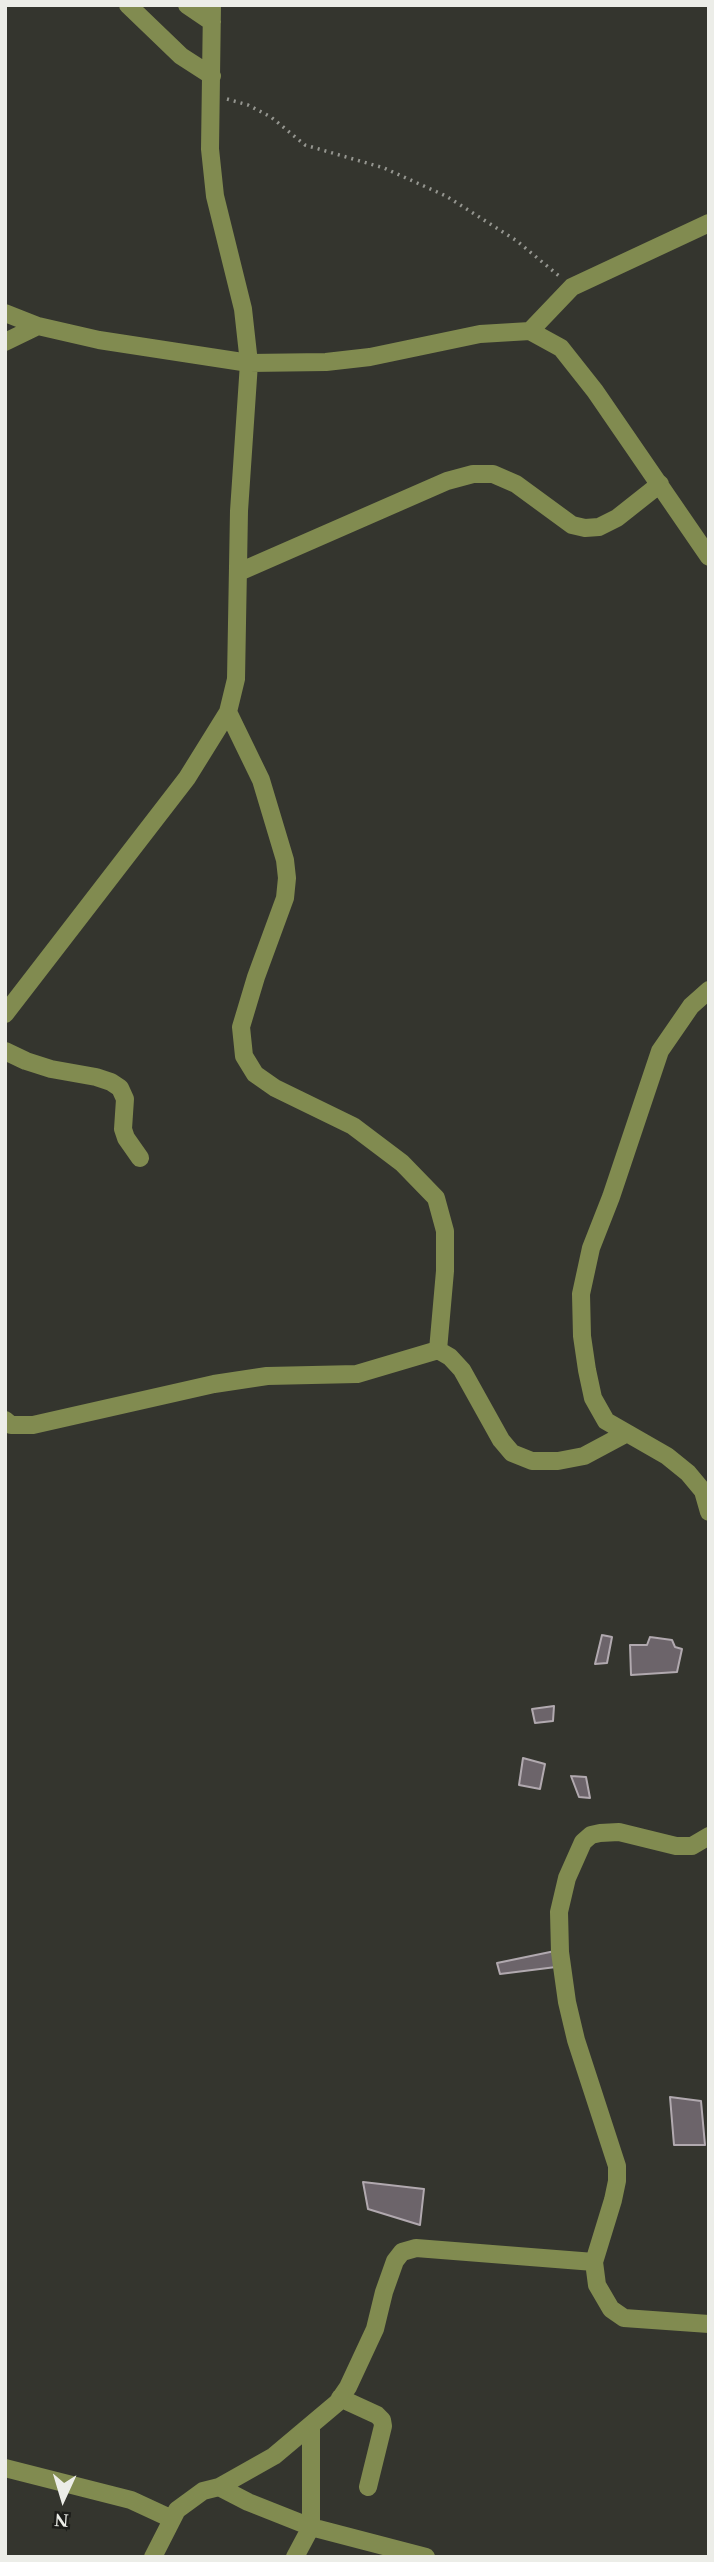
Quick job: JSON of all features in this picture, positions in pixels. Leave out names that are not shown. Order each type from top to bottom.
[{"type":"street","points":[[128,5],[181,56],[212,76]]},
{"type":"street","points":[[5,1013],[14,1006],[187,778],[228,712],[236,679],[239,511],[249,363],[243,309],[215,196],[210,149],[212,14],[187,5]]},
{"type":"street","points":[[530,331],[572,286],[709,223]]},
{"type":"street","points":[[5,313],[38,326],[99,340],[249,363],[326,362],[370,357],[480,334],[530,331],[561,348],[595,391],[709,557]]},
{"type":"street","points":[[5,342],[38,326]]},
{"type":"street","points":[[239,572],[447,481],[473,474],[493,474],[516,484],[572,526],[585,528],[599,527],[617,518],[660,484]]},
{"type":"street","points":[[228,712],[261,780],[285,860],[287,878],[285,898],[241,1027],[244,1056],[255,1074],[275,1088],[353,1126],[402,1163],[436,1198],[445,1231],[445,1271],[438,1350]]},
{"type":"street","points":[[709,990],[691,1006],[660,1051],[591,1248],[582,1294],[582,1336],[593,1398],[606,1420],[667,1456],[688,1473],[703,1491],[709,1512]]},
{"type":"street","points":[[5,1051],[51,1069],[96,1077],[120,1088],[125,1099],[123,1129],[140,1158]]},
{"type":"street","points":[[5,1420],[11,1424],[33,1425],[214,1384],[267,1376],[356,1374],[438,1350],[450,1357],[462,1370],[500,1440],[512,1453],[531,1461],[558,1461],[584,1456],[627,1433]]},
{"type":"street","points":[[709,1836],[692,1846],[676,1846],[619,1832],[591,1835],[583,1842],[567,1878],[559,1912],[560,1952],[567,2001],[576,2040],[617,2166],[613,2200],[594,2262],[597,2285],[611,2309],[624,2318],[709,2324]]},
{"type":"street","points":[[153,2557],[177,2510],[204,2491],[219,2487],[274,2456],[311,2427],[340,2398],[348,2387],[375,2329],[384,2292],[395,2261],[402,2252],[416,2248],[594,2262]]},
{"type":"street","points":[[340,2398],[377,2415],[382,2420],[383,2426],[368,2487]]},
{"type":"street","points":[[295,2557],[311,2527],[311,2427]]},
{"type":"street","points":[[5,2468],[131,2500],[172,2519]]},
{"type":"street","points":[[219,2487],[248,2502],[311,2527],[426,2557]]},
{"type":"path","points":[[212,95],[248,104],[271,117],[305,145],[384,168],[446,196],[517,242],[572,286]]},
{"type":"building","points":[[602,1635],[612,1637],[607,1663],[595,1664]]},
{"type":"building","points":[[650,1637],[672,1640],[675,1647],[682,1649],[677,1672],[631,1675],[630,1645],[647,1645]]},
{"type":"building","points":[[554,1706],[553,1721],[535,1723],[532,1709]]},
{"type":"building","points":[[523,1758],[545,1764],[540,1789],[519,1785]]},
{"type":"building","points":[[571,1776],[586,1777],[590,1798],[579,1797]]},
{"type":"building","points":[[555,1951],[556,1967],[500,1974],[497,1963]]},
{"type":"building","points":[[670,2097],[701,2101],[705,2145],[674,2145]]},
{"type":"building","points":[[363,2182],[424,2189],[420,2225],[368,2209]]}]
